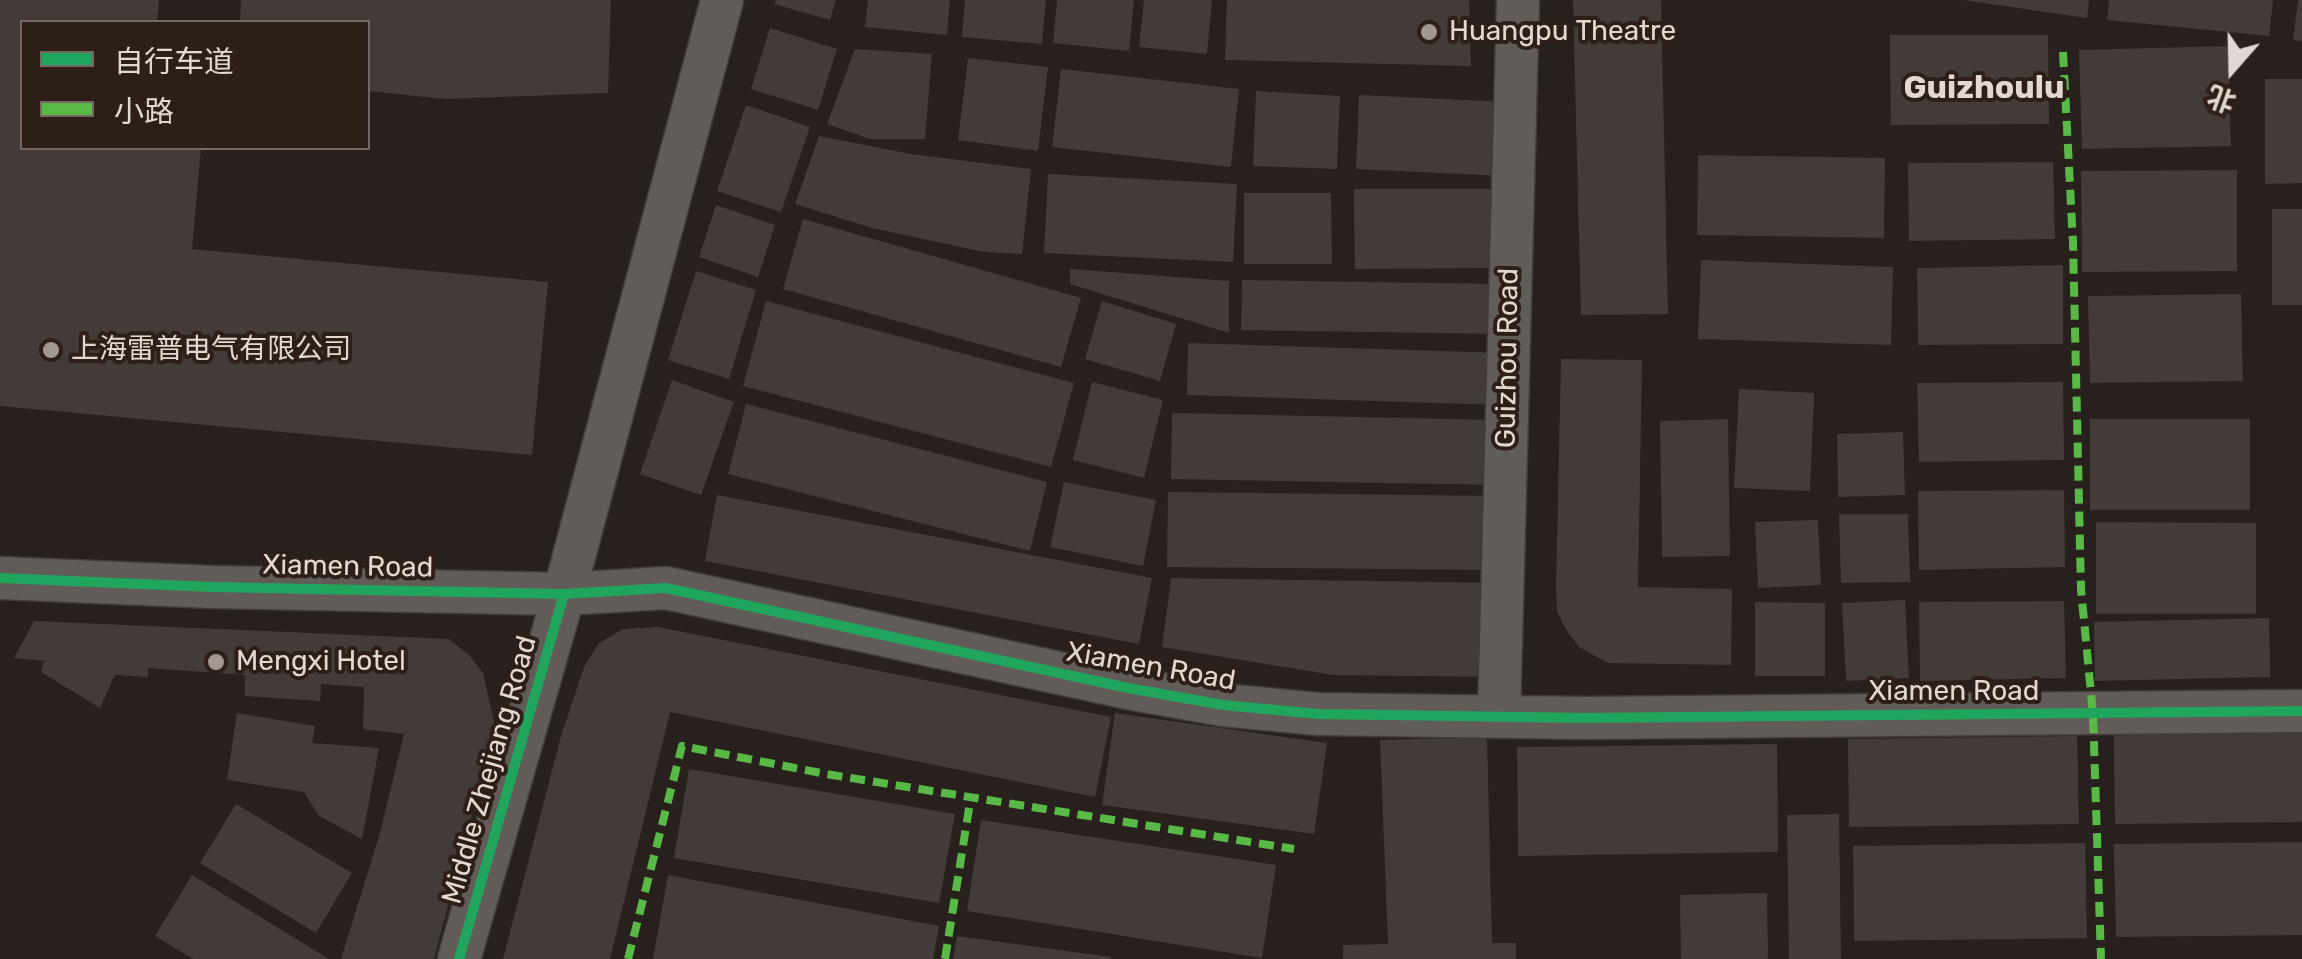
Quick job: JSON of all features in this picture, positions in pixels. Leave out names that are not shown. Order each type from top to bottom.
[{"type":"street","name":"Middle Zhejiang Road","points":[[459,959],[564,594],[722,0]]},
{"type":"street","name":"Guizhou Road","points":[[1499,716],[1518,0]]},
{"type":"street","name":"Xiamen Road","points":[[0,578],[564,594],[666,588],[1109,684],[1222,704],[1318,714],[2302,711]]},
{"type":"building","points":[[0,0],[159,0],[157,20],[20,20],[20,150],[201,150],[192,249],[548,282],[532,455],[0,406]]},
{"type":"building","points":[[241,0],[611,0],[608,93],[445,99],[370,91],[370,20],[240,20]]},
{"type":"building","points":[[776,0],[836,0],[830,20],[774,4]]},
{"type":"building","points":[[868,0],[950,0],[947,35],[865,27]]},
{"type":"building","points":[[965,0],[1046,0],[1042,44],[962,37]]},
{"type":"building","points":[[1057,0],[1134,0],[1129,51],[1053,43]]},
{"type":"building","points":[[1144,0],[1212,0],[1207,54],[1139,47]]},
{"type":"building","points":[[1227,0],[1469,0],[1471,66],[1225,60]]},
{"type":"building","points":[[1573,0],[1661,0],[1668,314],[1581,315]]},
{"type":"building","points":[[1963,0],[2089,0],[2087,18]]},
{"type":"building","points":[[2109,0],[2273,0],[2269,36],[2107,20]]},
{"type":"building","points":[[2298,0],[2302,0],[2302,41],[2293,40]]},
{"type":"building","points":[[770,28],[837,49],[818,110],[751,89]]},
{"type":"building","points":[[1890,35],[2048,35],[2049,124],[1891,125]]},
{"type":"building","points":[[2228,46],[2231,146],[2082,149],[2079,50]]},
{"type":"building","points":[[855,49],[932,54],[925,139],[870,139],[827,124]]},
{"type":"building","points":[[968,58],[1048,67],[1038,151],[958,140]]},
{"type":"building","points":[[1061,69],[1239,89],[1231,167],[1052,147]]},
{"type":"building","points":[[2265,79],[2302,79],[2302,183],[2265,184]]},
{"type":"building","points":[[1256,91],[1340,96],[1337,169],[1253,166]]},
{"type":"building","points":[[1359,95],[1508,102],[1504,176],[1356,169]]},
{"type":"building","points":[[746,105],[810,127],[781,212],[717,191]]},
{"type":"building","points":[[819,136],[911,154],[1031,169],[1022,254],[984,252],[872,228],[795,204]]},
{"type":"building","points":[[1698,155],[1885,158],[1884,238],[1697,235]]},
{"type":"building","points":[[2053,162],[2055,239],[1909,241],[1908,163]]},
{"type":"building","points":[[2237,170],[2237,271],[2082,272],[2081,171]]},
{"type":"building","points":[[1048,174],[1237,184],[1233,262],[1044,253]]},
{"type":"building","points":[[1354,189],[1500,189],[1501,268],[1355,269]]},
{"type":"building","points":[[1244,193],[1331,193],[1332,264],[1244,264]]},
{"type":"building","points":[[716,205],[775,225],[758,277],[699,257]]},
{"type":"building","points":[[2272,209],[2302,209],[2302,305],[2272,305]]},
{"type":"building","points":[[803,219],[1081,298],[1061,367],[783,289]]},
{"type":"building","points":[[1701,260],[1893,267],[1891,345],[1698,339]]},
{"type":"building","points":[[2063,265],[2063,344],[1918,345],[1917,268]]},
{"type":"building","points":[[1070,269],[1229,281],[1229,333],[1070,284]]},
{"type":"building","points":[[696,271],[756,290],[729,379],[668,360]]},
{"type":"building","points":[[1242,280],[1500,284],[1499,334],[1241,330]]},
{"type":"building","points":[[2241,294],[2243,381],[2090,383],[2088,296]]},
{"type":"building","points":[[766,301],[1074,383],[1051,467],[743,386]]},
{"type":"building","points":[[1102,301],[1176,324],[1160,381],[1085,359]]},
{"type":"building","points":[[1188,343],[1503,353],[1501,405],[1187,395]]},
{"type":"building","points":[[1561,359],[1642,360],[1638,587],[1732,589],[1731,665],[1608,663],[1579,647],[1565,628],[1557,611],[1556,585]]},
{"type":"building","points":[[672,380],[734,402],[701,495],[640,474]]},
{"type":"building","points":[[1092,382],[1163,400],[1144,478],[1073,460]]},
{"type":"building","points":[[2063,382],[2064,460],[1919,462],[1917,383]]},
{"type":"building","points":[[1739,389],[1814,393],[1810,491],[1734,488]]},
{"type":"building","points":[[746,404],[1047,482],[1030,551],[728,474]]},
{"type":"building","points":[[1172,413],[1499,420],[1498,485],[1171,479]]},
{"type":"building","points":[[1728,419],[1730,556],[1662,557],[1660,421]]},
{"type":"building","points":[[2090,419],[2250,419],[2250,510],[2090,510]]},
{"type":"building","points":[[1903,432],[1905,495],[1838,497],[1837,434]]},
{"type":"building","points":[[1064,482],[1156,500],[1143,566],[1050,547]]},
{"type":"building","points":[[2064,490],[2065,567],[1919,570],[1918,491]]},
{"type":"building","points":[[1168,492],[1499,496],[1498,570],[1167,567]]},
{"type":"building","points":[[717,495],[1152,578],[1139,644],[705,561]]},
{"type":"building","points":[[1839,514],[1908,514],[1910,582],[1841,583]]},
{"type":"building","points":[[1818,520],[1821,585],[1758,588],[1755,522]]},
{"type":"building","points":[[2096,522],[2256,523],[2256,614],[2096,614]]},
{"type":"building","points":[[1171,578],[1498,583],[1496,677],[1333,675],[1162,647]]},
{"type":"building","points":[[1905,600],[1909,678],[1846,681],[1842,603]]},
{"type":"building","points":[[2064,601],[2066,678],[1920,681],[1919,602]]},
{"type":"building","points":[[1755,602],[1825,603],[1825,676],[1755,676]]},
{"type":"building","points":[[2269,618],[2270,677],[2095,681],[2094,622]]},
{"type":"building","points":[[34,621],[449,639],[470,656],[483,673],[495,726],[434,959],[341,959],[380,833],[404,734],[363,729],[364,687],[321,684],[320,701],[245,696],[245,675],[148,668],[148,677],[115,675],[100,708],[41,672],[44,661],[14,658]]},
{"type":"building","points":[[658,627],[1111,717],[1095,797],[670,712],[610,959],[503,959],[561,736],[584,667],[599,643],[623,629]]},
{"type":"building","points":[[237,713],[315,726],[312,743],[379,748],[362,839],[319,816],[304,792],[227,780]]},
{"type":"building","points":[[1115,713],[1327,743],[1314,834],[1102,805]]},
{"type":"building","points":[[2302,729],[2302,822],[2115,824],[2114,731]]},
{"type":"building","points":[[2077,736],[2079,824],[1849,827],[1848,739]]},
{"type":"building","points":[[1487,737],[1492,943],[1516,943],[1516,959],[1343,959],[1343,945],[1388,944],[1380,740]]},
{"type":"building","points":[[1777,744],[1778,852],[1518,856],[1517,747]]},
{"type":"building","points":[[689,769],[955,814],[939,903],[674,858]]},
{"type":"building","points":[[236,804],[352,873],[316,933],[200,863]]},
{"type":"building","points":[[1839,814],[1841,959],[1789,959],[1787,815]]},
{"type":"building","points":[[981,820],[1276,865],[1262,958],[967,911]]},
{"type":"building","points":[[2302,842],[2302,935],[2116,937],[2114,844]]},
{"type":"building","points":[[2085,843],[2087,938],[1854,941],[1853,846]]},
{"type":"building","points":[[192,875],[329,959],[193,959],[155,936]]},
{"type":"building","points":[[668,875],[939,926],[933,959],[653,959]]},
{"type":"building","points":[[1767,893],[1768,959],[1681,959],[1680,895]]},
{"type":"building","points":[[957,936],[1111,957],[1111,959],[953,959]]},
{"type":"marked path","points":[[2063,52],[2073,243],[2081,589],[2093,714],[2101,959]]},
{"type":"marked path","points":[[628,959],[682,746],[826,774],[1294,849]]},
{"type":"marked path","points":[[945,959],[971,796]]},
{"type":"cycle path","points":[[0,578],[564,594],[666,588],[1128,688],[1223,705],[1318,714],[1586,718],[2302,711]]},
{"type":"cycle path","points":[[459,959],[564,594]]},
{"type":"place","name":"Huangpu Theatre","points":[[1429,32]]},
{"type":"place","name":"上海雷普电气有限公司","points":[[51,350]]},
{"type":"place","name":"Mengxi Hotel","points":[[216,662]]},
{"type":"district","name":"Guizhoulu","points":[[1984,89]]}]
